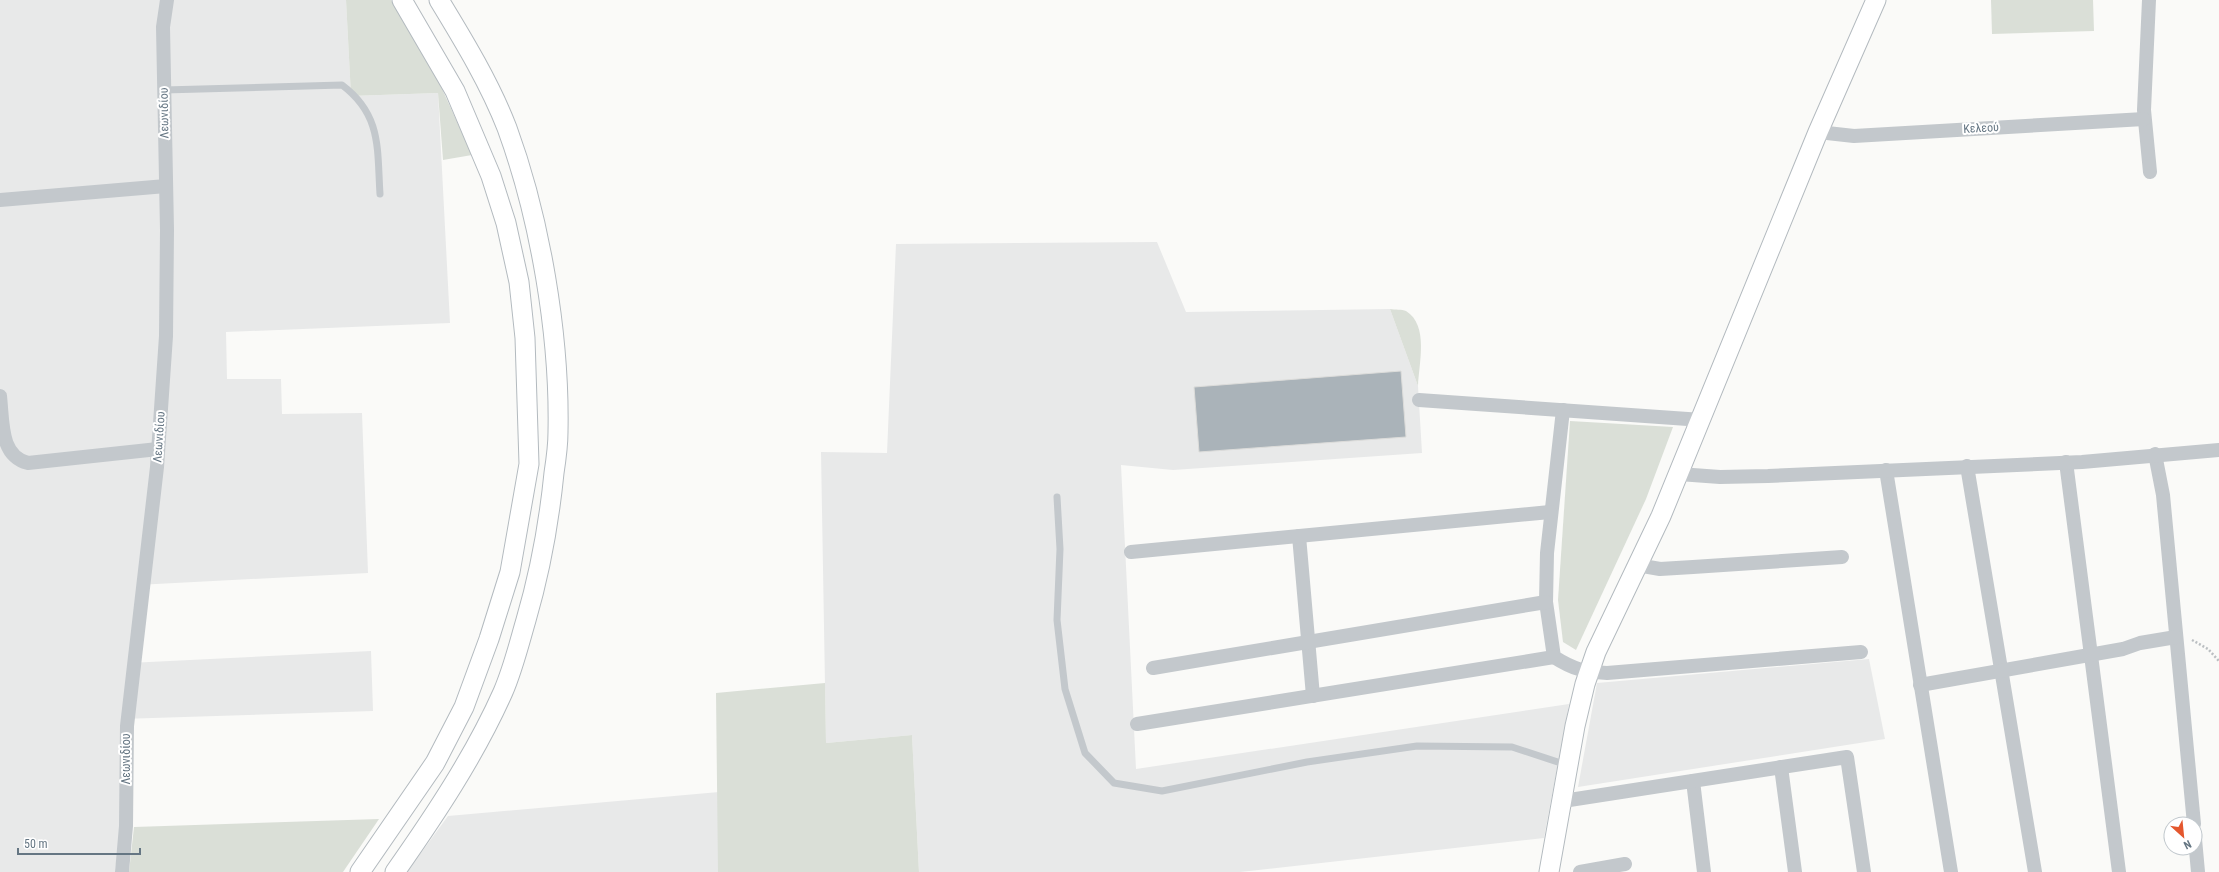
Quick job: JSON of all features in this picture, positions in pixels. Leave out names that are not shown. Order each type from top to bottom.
[{"type":"street","name":"Λεωνιδίου","points":[[122,872],[126,826],[127,726],[158,449],[166,336],[166,186],[163,27],[167,0]]},
{"type":"street","points":[[360,872],[435,763],[464,707],[489,639],[510,572],[529,464],[525,338],[519,282],[506,223],[491,176],[455,91],[402,0]]},
{"type":"street","points":[[395,872],[422,834],[458,776],[504,690],[538,580],[550,511],[558,433],[556,377],[549,302],[539,242],[522,180],[506,128],[484,78],[439,0]]},
{"type":"street","points":[[1549,872],[1563,801],[1575,726],[1598,646],[1662,516],[1818,132],[1876,0]]},
{"type":"street","points":[[2149,0],[2144,119],[2150,172]]},
{"type":"street","name":"Κελεού","points":[[1818,132],[1854,136],[2144,119]]},
{"type":"street","points":[[0,200],[166,186]]},
{"type":"street","points":[[0,396],[2,435],[5,448],[17,461],[28,463],[158,449]]},
{"type":"street","points":[[1419,400],[1702,420]]},
{"type":"street","points":[[1554,657],[1546,602],[1550,512],[1563,410]]},
{"type":"street","points":[[1679,474],[1720,477],[1768,476],[2066,462],[2219,450]]},
{"type":"street","points":[[2156,454],[2163,494],[2193,816]]},
{"type":"street","points":[[2066,462],[2119,872]]},
{"type":"street","points":[[1967,466],[2034,872]]},
{"type":"street","points":[[1886,470],[1951,872]]},
{"type":"street","points":[[1131,552],[1550,512]]},
{"type":"street","points":[[1299,536],[1313,696]]},
{"type":"street","points":[[1637,566],[1693,568],[1842,557]]},
{"type":"street","points":[[1153,668],[1546,602]]},
{"type":"street","points":[[1920,685],[2002,672],[2123,649],[2140,643],[2176,637]]},
{"type":"street","points":[[1137,724],[1554,657],[1572,668],[1590,673],[1607,673],[1861,652]]},
{"type":"street","points":[[1563,801],[1847,757],[1864,872]]},
{"type":"street","points":[[1781,767],[1795,872]]},
{"type":"street","points":[[1693,781],[1704,872]]},
{"type":"street","points":[[2197,856],[2198,872]]},
{"type":"street","points":[[1580,872],[1625,864]]},
{"type":"lane","points":[[164,90],[342,85],[362,103],[373,122],[376,133],[380,194]]},
{"type":"lane","points":[[1057,497],[1060,549],[1058,620],[1065,689],[1085,753],[1114,783],[1162,791],[1307,762],[1417,746],[1512,747],[1569,766]]},
{"type":"path","points":[[2176,637],[2193,640],[2201,644],[2219,661]]},
{"type":"shaded area","points":[[0,0],[346,0],[351,96],[438,93],[450,323],[226,332],[227,379],[281,379],[282,414],[362,413],[368,573],[137,585],[129,663],[371,651],[373,711],[121,719],[120,828],[115,872],[0,872]]},
{"type":"shaded area","points":[[346,0],[391,0],[438,80],[472,155],[443,160],[438,93],[351,96]]},
{"type":"shaded area","points":[[1991,0],[2093,0],[2094,31],[1992,34]]},
{"type":"shaded area","points":[[1157,242],[1186,312],[1390,309],[1418,386],[1422,453],[1173,470],[1121,465],[1136,769],[1569,704],[1544,838],[1240,872],[919,872],[912,735],[826,743],[821,452],[887,453],[896,244]]},
{"type":"shaded area","points":[[1390,309],[1406,311],[1413,317],[1418,325],[1421,356],[1418,386]]},
{"type":"shaded area","points":[[1570,421],[1673,427],[1646,499],[1576,650],[1563,642],[1558,600]]},
{"type":"shaded area","points":[[1869,659],[1885,739],[1578,787],[1597,683]]},
{"type":"shaded area","points":[[825,683],[826,743],[912,735],[919,872],[718,872],[716,693]]},
{"type":"shaded area","points":[[719,792],[718,872],[407,872],[448,816]]},
{"type":"shaded area","points":[[379,819],[343,872],[129,872],[134,827]]},
{"type":"building","points":[[1401,371],[1406,437],[1199,452],[1194,387]]}]
